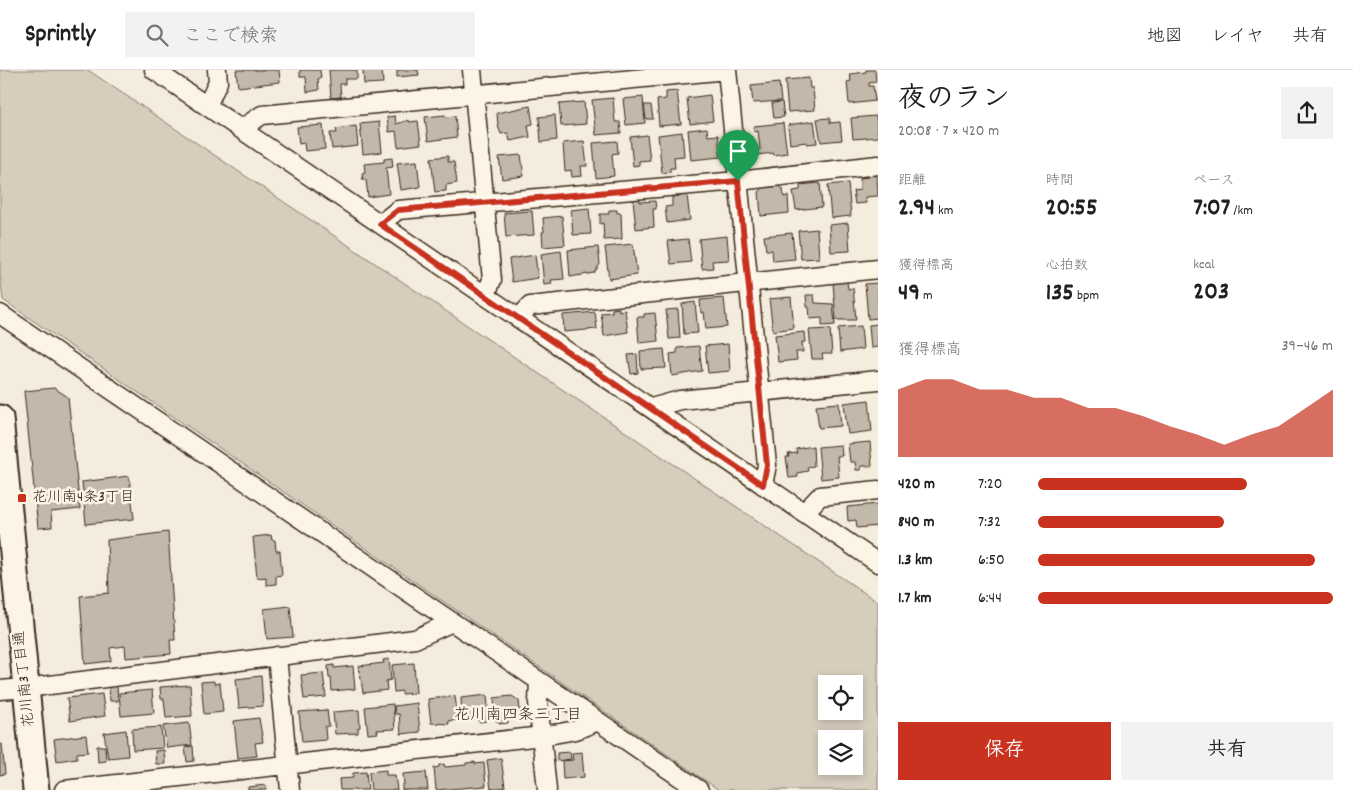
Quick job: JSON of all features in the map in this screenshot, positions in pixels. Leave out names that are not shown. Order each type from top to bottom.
[{"type":"street","points":[[154,70],[878,563]]},
{"type":"street","points":[[207,106],[218,82],[217,70]]},
{"type":"street","points":[[472,70],[492,280],[485,296]]},
{"type":"street","points":[[241,129],[262,115],[727,70],[767,465],[763,485]]},
{"type":"street","points":[[380,224],[398,210],[738,181],[878,165]]},
{"type":"street","points":[[519,318],[530,306],[878,269]]},
{"type":"street","points":[[0,314],[699,790]]},
{"type":"street","points":[[651,408],[680,400],[878,380]]},
{"type":"street","name":"花川南3丁目通","points":[[0,418],[8,580],[26,688],[36,790]]},
{"type":"street","points":[[804,512],[820,496],[878,490]]},
{"type":"street","points":[[0,690],[415,639],[452,622]]},
{"type":"street","points":[[277,656],[290,790]]},
{"type":"street","points":[[539,681],[538,702],[547,790]]},
{"type":"street","points":[[64,790],[542,736],[576,730],[598,721]]},
{"type":"shaded area","points":[[0,70],[88,70],[878,602],[878,790],[719,790],[3,300],[0,275]]},
{"type":"building","points":[[236,70],[279,70],[280,82],[238,87]]},
{"type":"building","points":[[300,70],[320,70],[321,78],[318,79],[319,90],[307,92],[306,77],[300,77]]},
{"type":"building","points":[[329,70],[357,70],[357,79],[345,79],[345,84],[340,84],[341,97],[331,98]]},
{"type":"building","points":[[363,70],[382,70],[383,83],[364,84]]},
{"type":"building","points":[[397,70],[418,70],[419,75],[397,77]]},
{"type":"building","points":[[866,70],[875,70],[876,82],[869,83],[869,86],[873,86],[875,101],[849,104],[847,82],[851,81],[850,74],[866,72]]},
{"type":"building","points":[[809,78],[810,88],[813,88],[815,110],[788,112],[785,80]]},
{"type":"building","points":[[779,83],[781,101],[753,103],[751,86]]},
{"type":"building","points":[[677,91],[681,124],[659,126],[657,100],[666,99],[666,92]]},
{"type":"building","points":[[710,95],[713,121],[690,124],[687,98]]},
{"type":"building","points":[[643,97],[645,123],[626,125],[623,99]]},
{"type":"building","points":[[613,98],[615,122],[620,122],[621,133],[596,135],[592,100]]},
{"type":"building","points":[[584,102],[586,124],[561,126],[559,104]]},
{"type":"building","points":[[782,102],[784,117],[774,118],[772,103]]},
{"type":"building","points":[[644,105],[651,105],[653,119],[646,119]]},
{"type":"building","points":[[530,106],[533,124],[528,125],[530,137],[510,141],[508,133],[501,134],[497,113]]},
{"type":"building","points":[[445,115],[445,117],[455,116],[457,137],[428,141],[425,117]]},
{"type":"building","points":[[555,115],[557,140],[541,142],[539,117]]},
{"type":"building","points":[[395,116],[396,124],[409,120],[409,122],[418,121],[421,144],[398,147],[396,131],[389,132],[387,117]]},
{"type":"building","points":[[876,116],[878,137],[853,139],[851,118]]},
{"type":"building","points":[[830,118],[830,123],[840,122],[842,140],[821,142],[817,119]]},
{"type":"building","points":[[814,121],[817,143],[790,144],[788,125]]},
{"type":"building","points":[[379,122],[382,152],[363,154],[360,124]]},
{"type":"building","points":[[783,123],[787,153],[757,155],[756,150],[760,149],[758,131],[754,132],[754,126]]},
{"type":"building","points":[[323,125],[325,149],[305,151],[304,143],[299,144],[297,127]]},
{"type":"building","points":[[356,126],[358,146],[332,149],[330,133],[337,133],[336,129]]},
{"type":"building","points":[[707,128],[708,136],[718,135],[721,157],[691,160],[688,130]]},
{"type":"building","points":[[682,132],[684,156],[674,157],[675,168],[670,168],[670,172],[662,173],[658,135]]},
{"type":"building","points":[[647,135],[650,160],[639,161],[639,165],[633,166],[630,137]]},
{"type":"building","points":[[584,141],[587,166],[581,166],[582,176],[572,177],[571,170],[565,171],[563,143]]},
{"type":"building","points":[[617,141],[618,153],[612,154],[614,176],[596,178],[593,143]]},
{"type":"building","points":[[521,155],[524,176],[502,179],[499,157]]},
{"type":"building","points":[[448,156],[448,162],[454,162],[457,183],[446,185],[446,191],[435,192],[431,158]]},
{"type":"building","points":[[392,158],[393,167],[386,168],[389,194],[368,197],[366,180],[363,180],[362,173],[365,172],[364,164],[384,162],[384,159]]},
{"type":"building","points":[[417,161],[420,187],[401,190],[397,163]]},
{"type":"building","points":[[868,175],[877,176],[878,196],[865,197],[866,203],[855,204],[853,191],[860,190],[860,178],[868,177]]},
{"type":"building","points":[[820,183],[822,207],[796,210],[793,191],[800,190],[800,185]]},
{"type":"building","points":[[848,183],[851,216],[831,218],[828,185]]},
{"type":"building","points":[[779,186],[783,189],[784,197],[788,196],[789,213],[761,216],[759,192],[763,188]]},
{"type":"building","points":[[687,195],[690,220],[667,223],[665,207],[672,206],[672,197]]},
{"type":"building","points":[[640,198],[640,202],[655,201],[656,209],[653,209],[654,227],[636,229],[633,199]]},
{"type":"building","points":[[589,208],[591,234],[573,235],[571,210]]},
{"type":"building","points":[[609,210],[617,210],[617,213],[621,213],[622,239],[604,240],[603,223],[600,224],[600,214],[609,214]]},
{"type":"building","points":[[532,211],[534,235],[506,237],[504,213]]},
{"type":"building","points":[[562,216],[565,245],[543,247],[543,218]]},
{"type":"building","points":[[848,223],[850,251],[831,252],[829,225]]},
{"type":"building","points":[[817,229],[819,258],[801,259],[798,231]]},
{"type":"building","points":[[792,233],[795,259],[773,261],[772,250],[766,250],[764,236]]},
{"type":"building","points":[[727,236],[729,260],[712,261],[713,268],[702,269],[699,239]]},
{"type":"building","points":[[688,239],[691,262],[671,264],[668,241]]},
{"type":"building","points":[[633,244],[637,275],[609,279],[605,247]]},
{"type":"building","points":[[598,247],[600,264],[594,273],[570,277],[568,250]]},
{"type":"building","points":[[561,251],[564,279],[551,280],[552,284],[544,285],[541,254]]},
{"type":"building","points":[[535,255],[538,278],[512,282],[509,259]]},
{"type":"building","points":[[847,281],[848,289],[853,288],[856,320],[836,320],[833,283]]},
{"type":"building","points":[[878,283],[878,318],[868,319],[865,284]]},
{"type":"building","points":[[806,295],[814,295],[815,303],[833,304],[835,325],[822,326],[822,318],[810,319]]},
{"type":"building","points":[[791,297],[794,328],[773,331],[769,299]]},
{"type":"building","points":[[724,298],[727,327],[706,329],[704,312],[701,313],[700,300]]},
{"type":"building","points":[[695,302],[698,333],[684,334],[682,304]]},
{"type":"building","points":[[619,308],[619,311],[625,310],[628,332],[604,336],[601,313],[612,312],[612,309]]},
{"type":"building","points":[[678,309],[680,338],[669,339],[666,310]]},
{"type":"building","points":[[595,312],[597,329],[564,332],[563,315]]},
{"type":"building","points":[[655,313],[658,341],[639,343],[637,317],[644,317],[644,314]]},
{"type":"building","points":[[878,324],[878,347],[871,348],[869,325]]},
{"type":"building","points":[[861,326],[863,349],[840,352],[838,328]]},
{"type":"building","points":[[830,329],[832,354],[822,354],[823,359],[812,359],[809,330]]},
{"type":"building","points":[[804,332],[803,352],[796,352],[797,360],[778,362],[775,335]]},
{"type":"building","points":[[728,344],[730,371],[708,373],[705,346]]},
{"type":"building","points":[[699,346],[702,371],[672,376],[670,354],[677,353],[677,348]]},
{"type":"building","points":[[664,349],[666,368],[641,369],[640,351]]},
{"type":"building","points":[[637,354],[638,373],[631,374],[628,355]]},
{"type":"building","points":[[54,388],[68,397],[80,509],[51,512],[52,527],[38,528],[24,391]]},
{"type":"building","points":[[869,400],[872,431],[848,434],[844,403]]},
{"type":"building","points":[[839,403],[841,426],[819,428],[816,405]]},
{"type":"building","points":[[870,442],[872,466],[861,466],[861,470],[856,470],[855,462],[850,462],[848,444]]},
{"type":"building","points":[[841,445],[842,456],[837,456],[839,477],[821,479],[818,447]]},
{"type":"building","points":[[813,446],[814,466],[807,467],[808,471],[797,473],[798,477],[789,478],[786,457],[789,457],[788,454],[797,453],[796,449]]},
{"type":"building","points":[[129,476],[134,519],[86,524],[82,482]]},
{"type":"building","points":[[878,504],[878,526],[857,528],[856,520],[848,521],[847,507]]},
{"type":"building","points":[[168,532],[175,640],[170,640],[171,654],[126,658],[125,646],[110,648],[111,661],[85,664],[80,596],[109,593],[107,540]]},
{"type":"building","points":[[271,535],[272,540],[275,540],[276,551],[280,551],[282,575],[276,576],[276,584],[266,585],[266,577],[257,578],[253,537]]},
{"type":"building","points":[[290,606],[293,637],[267,639],[264,609]]},
{"type":"building","points":[[389,659],[391,680],[386,681],[387,690],[363,693],[359,666],[384,663],[383,660]]},
{"type":"building","points":[[414,663],[416,693],[402,694],[402,691],[394,692],[392,665]]},
{"type":"building","points":[[334,665],[334,668],[353,666],[355,689],[332,691],[328,666]]},
{"type":"building","points":[[323,673],[326,697],[304,699],[301,675]]},
{"type":"building","points":[[261,676],[263,706],[239,708],[236,679]]},
{"type":"building","points":[[214,681],[214,684],[220,683],[223,712],[204,714],[201,682]]},
{"type":"building","points":[[190,685],[192,716],[166,718],[164,699],[161,699],[160,687]]},
{"type":"building","points":[[109,686],[117,686],[118,701],[110,701]]},
{"type":"building","points":[[152,690],[154,713],[121,716],[119,693]]},
{"type":"building","points":[[102,694],[105,716],[70,721],[67,698]]},
{"type":"building","points":[[487,695],[489,718],[486,718],[486,721],[479,722],[479,719],[469,720],[469,717],[462,717],[461,698]]},
{"type":"building","points":[[455,696],[458,720],[448,721],[449,724],[431,723],[428,699]]},
{"type":"building","points":[[512,696],[519,701],[521,719],[508,720],[508,723],[499,724],[499,721],[496,721],[494,698]]},
{"type":"building","points":[[417,703],[420,732],[401,734],[399,714],[395,714],[394,706]]},
{"type":"building","points":[[393,704],[395,729],[377,730],[378,733],[368,734],[365,707]]},
{"type":"building","points":[[327,710],[329,726],[325,727],[326,740],[302,742],[299,712]]},
{"type":"building","points":[[359,710],[360,727],[358,728],[358,733],[335,734],[333,712]]},
{"type":"building","points":[[259,718],[263,742],[255,743],[257,756],[238,758],[234,721]]},
{"type":"building","points":[[189,723],[192,745],[167,748],[163,726]]},
{"type":"building","points":[[161,727],[163,748],[133,750],[132,729]]},
{"type":"building","points":[[126,730],[128,756],[108,758],[104,733]]},
{"type":"building","points":[[86,735],[88,752],[77,753],[77,758],[57,761],[54,739]]},
{"type":"building","points":[[0,744],[2,744],[5,774],[0,775]]},
{"type":"building","points":[[97,746],[105,746],[106,761],[98,762]]},
{"type":"building","points":[[193,746],[194,761],[187,762],[185,747]]},
{"type":"building","points":[[164,750],[165,764],[156,764],[155,751]]},
{"type":"building","points":[[570,752],[571,759],[557,761],[557,753]]},
{"type":"building","points":[[582,752],[584,777],[563,779],[562,761],[573,760],[572,753]]},
{"type":"building","points":[[501,758],[505,787],[491,789],[487,760]]},
{"type":"building","points":[[475,762],[475,764],[484,763],[486,786],[436,790],[434,768],[444,764],[445,767]]},
{"type":"building","points":[[386,770],[386,775],[395,775],[397,790],[371,790],[369,772]]},
{"type":"building","points":[[366,772],[368,790],[340,790],[339,779],[353,778],[353,773]]},
{"type":"building","points":[[426,772],[428,790],[402,790],[402,785],[404,785],[403,774]]},
{"type":"building","points":[[266,785],[266,790],[248,790],[248,787]]},
{"type":"place","name":"花川南4条3丁目","points":[[22,498]]},
{"type":"district","name":"花川南四条三丁目","points":[[518,715]]},
{"type":"route","points":[[738,181],[767,465],[763,485],[380,224],[398,210],[738,181]]}]
